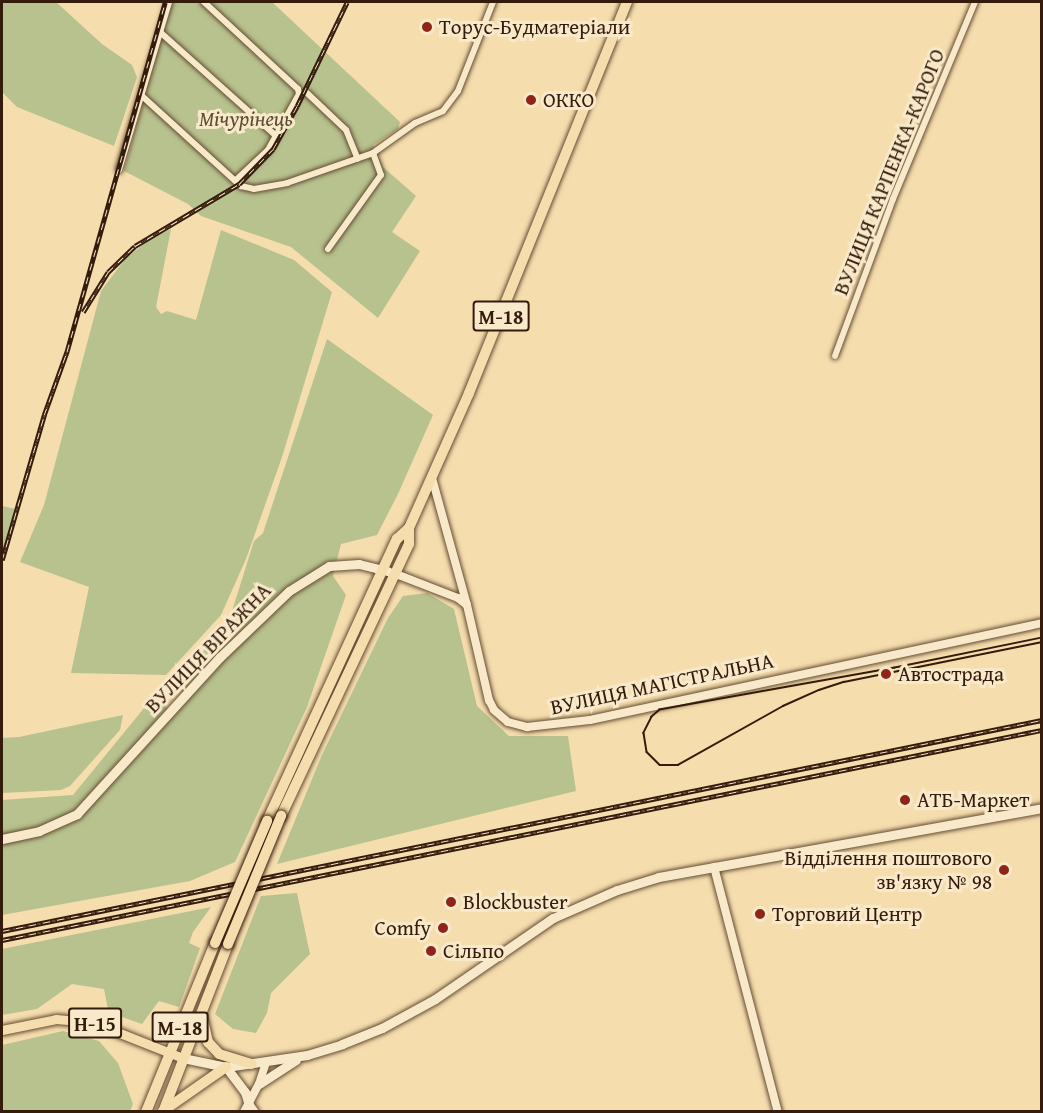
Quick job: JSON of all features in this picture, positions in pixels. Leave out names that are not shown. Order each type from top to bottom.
[{"type":"highway","name":"М-18","points":[[146,1112],[267,820],[382,569],[397,539],[409,528],[432,478],[526,256],[627,2]]},
{"type":"highway","name":"М-18","points":[[163,1111],[281,816],[409,544],[409,528]]},
{"type":"highway","points":[[202,1012],[208,1042],[219,1054],[252,1064]]},
{"type":"highway","points":[[163,1111],[226,1067]]},
{"type":"main road","name":"ВУЛИЦЯ ВІРАЖНА","points":[[2,839],[39,831],[77,814],[220,657],[289,591],[329,566],[360,564],[396,574]]},
{"type":"main road","points":[[259,1084],[283,1067],[306,1055],[382,1028],[435,999],[553,918],[627,886],[659,877],[1041,808]]},
{"type":"main road","name":"Н-15","points":[[2,1030],[56,1019],[92,1022],[183,1058]]},
{"type":"main road","points":[[183,1058],[226,1067],[306,1055]]},
{"type":"main road","points":[[226,1067],[245,1092],[249,1109]]},
{"type":"street","points":[[119,170],[169,2]]},
{"type":"street","points":[[204,2],[298,89],[299,94],[268,150],[235,181]]},
{"type":"street","points":[[142,96],[245,188],[254,189],[287,183],[373,153],[415,123],[443,111],[451,102],[493,2]]},
{"type":"street","name":"ВУЛИЦЯ КАРПЕНКА-КАРОГО","points":[[835,356],[893,199],[975,2]]},
{"type":"street","points":[[160,32],[275,135]]},
{"type":"street","points":[[308,93],[346,130],[358,159]]},
{"type":"street","points":[[328,249],[381,175],[373,153]]},
{"type":"street","name":"ВУЛИЦЯ МАГІСТРАЛЬНА","points":[[432,478],[467,605],[489,700],[494,710],[508,722],[527,727],[590,720],[1041,623]]},
{"type":"street","name":"ВУЛИЦЯ ВІРАЖНА","points":[[396,574],[458,598],[467,605]]},
{"type":"street","points":[[714,867],[778,1112]]},
{"type":"street","points":[[249,1109],[266,1062]]},
{"type":"green space","points":[[2,2],[56,2],[102,44],[132,65],[137,77],[114,146],[17,107],[2,92]]},
{"type":"green space","name":"Мічурінець","points":[[171,2],[272,2],[400,122],[398,129],[373,145],[383,167],[416,196],[392,232],[420,251],[378,318],[291,247],[201,216],[188,204],[124,171]]},
{"type":"green space","points":[[171,229],[156,307],[161,314],[167,311],[196,320],[221,230],[294,260],[332,292],[282,457],[246,559],[221,615],[166,675],[71,673],[89,587],[20,562],[44,505],[101,291],[125,259],[151,238]]},
{"type":"green space","points":[[327,339],[433,415],[377,535],[341,544],[333,576],[346,595],[307,707],[235,862],[190,881],[2,915],[2,800],[73,795],[158,691],[169,712],[184,697],[176,676],[227,627],[254,541],[263,533]]},
{"type":"green space","points":[[2,506],[16,509],[2,565]]},
{"type":"green space","points":[[427,593],[454,609],[477,706],[509,736],[568,736],[576,791],[277,864],[322,755],[388,618],[403,596]]},
{"type":"green space","points":[[123,715],[120,730],[70,786],[61,790],[2,793],[2,738],[19,737]]},
{"type":"green space","points":[[297,893],[310,954],[271,993],[267,1013],[256,1033],[233,1029],[215,1014],[261,896]]},
{"type":"green space","points":[[211,907],[193,932],[189,943],[200,948],[179,1007],[159,1001],[142,1024],[119,1016],[108,1009],[104,989],[72,984],[37,1009],[2,1015],[2,949]]},
{"type":"green space","points":[[63,1031],[99,1041],[118,1063],[133,1104],[130,1111],[2,1111],[2,1045]]},
{"type":"tram line","points":[[1042,638],[895,668],[660,710],[652,717],[644,733],[647,752],[660,765],[678,765],[783,706],[819,690],[844,682],[1042,642]]},
{"type":"railway","points":[[2,560],[44,415],[67,351],[165,2]]},
{"type":"railway","points":[[83,312],[108,272],[135,246],[239,184],[273,149],[297,106],[347,2]]},
{"type":"railway","points":[[2,931],[1042,720]]},
{"type":"railway","points":[[2,940],[1042,730]]},
{"type":"place","name":"Торус-Будматеріали","points":[[427,27]]},
{"type":"place","name":"ОККО","points":[[531,100]]},
{"type":"place","name":"Автострада","points":[[886,674]]},
{"type":"place","name":"АТБ-Маркет","points":[[905,800]]},
{"type":"place","name":"Відділення поштового зв'язку № 98","points":[[1004,870]]},
{"type":"place","name":"Blockbuster","points":[[451,902]]},
{"type":"place","name":"Торговий Центр","points":[[760,914]]},
{"type":"place","name":"Comfy","points":[[443,928]]},
{"type":"place","name":"Сільпо","points":[[431,951]]}]
